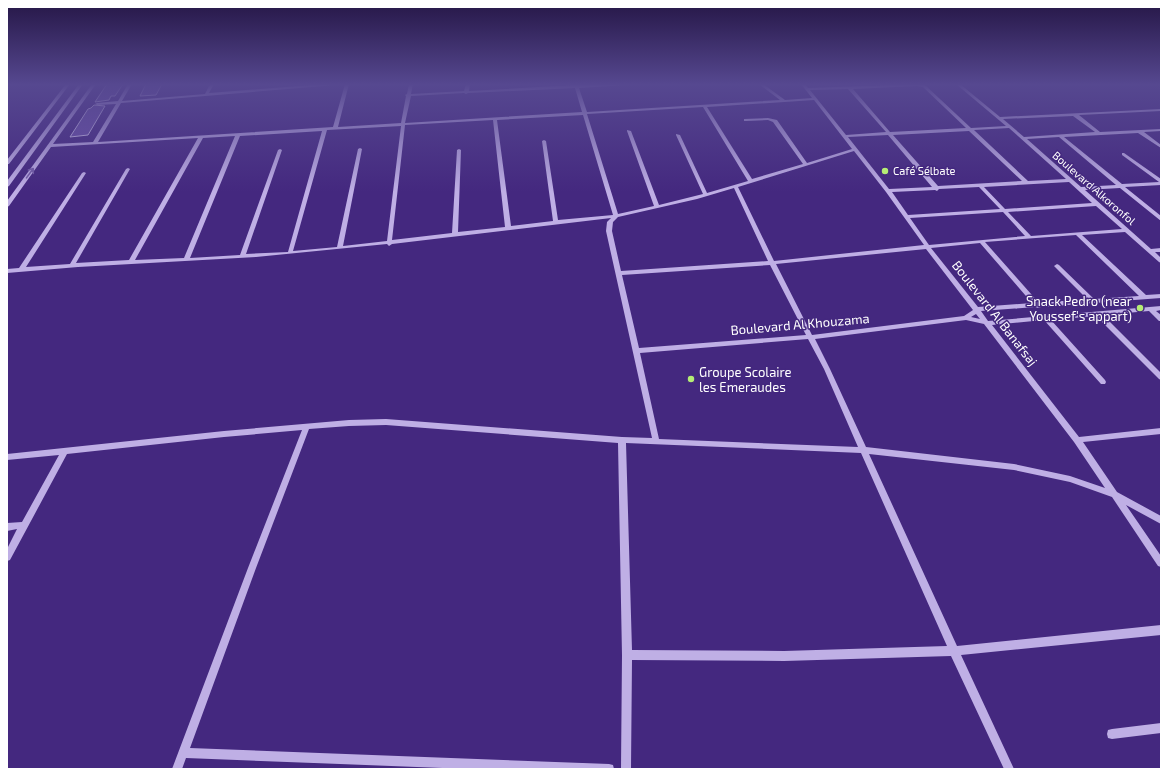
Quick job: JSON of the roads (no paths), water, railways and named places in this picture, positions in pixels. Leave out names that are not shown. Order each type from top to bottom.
[{"type":"street","points":[[7,163],[40,120]]},
{"type":"street","points":[[7,185],[54,120]]},
{"type":"street","points":[[7,205],[68,120]]},
{"type":"street","points":[[95,143],[108,120]]},
{"type":"street","points":[[335,128],[337,120]]},
{"type":"street","points":[[389,244],[404,120]]},
{"type":"street","points":[[49,146],[472,120]]},
{"type":"street","points":[[494,120],[508,227]]},
{"type":"street","points":[[587,120],[616,216]]},
{"type":"street","points":[[713,120],[750,182]]},
{"type":"street","points":[[771,120],[775,121],[806,165]]},
{"type":"street","name":"Boulevard Al Banafsaj","points":[[831,120],[888,191],[927,246],[978,309],[1078,440],[1161,563]]},
{"type":"street","points":[[877,120],[937,189]]},
{"type":"street","points":[[960,120],[1027,183]]},
{"type":"street","name":"Boulevard Alkoronfol","points":[[1001,120],[1127,230],[1161,262]]},
{"type":"street","points":[[1082,120],[1100,134]]},
{"type":"street","points":[[844,136],[1009,127]]},
{"type":"street","points":[[290,253],[325,129]]},
{"type":"street","points":[[1023,138],[1161,130]]},
{"type":"street","points":[[629,131],[657,206]]},
{"type":"street","points":[[1140,132],[1161,147]]},
{"type":"street","points":[[187,258],[238,134]]},
{"type":"street","points":[[678,135],[706,195]]},
{"type":"street","points":[[1060,136],[1161,219]]},
{"type":"street","points":[[132,261],[201,137]]},
{"type":"street","points":[[544,140],[556,222]]},
{"type":"street","points":[[340,248],[360,149]]},
{"type":"street","points":[[243,255],[280,150]]},
{"type":"street","points":[[455,234],[459,150]]},
{"type":"street","points":[[7,271],[132,261],[290,253],[389,244],[508,227],[616,216],[736,187],[854,150]]},
{"type":"street","points":[[1124,154],[1161,182]]},
{"type":"street","points":[[72,265],[128,169]]},
{"type":"street","points":[[21,270],[84,173]]},
{"type":"street","points":[[888,191],[1070,180]]},
{"type":"street","points":[[1080,189],[1161,182]]},
{"type":"street","points":[[981,186],[1029,238]]},
{"type":"street","points":[[736,187],[772,263],[811,336],[1009,769]]},
{"type":"street","points":[[907,217],[1096,204]]},
{"type":"street","points":[[616,216],[610,222],[609,231],[656,441]]},
{"type":"street","points":[[619,273],[772,263],[927,246],[1127,230]]},
{"type":"street","points":[[1078,234],[1144,298]]},
{"type":"street","points":[[981,241],[1038,306]]},
{"type":"street","points":[[1150,251],[1161,250]]},
{"type":"street","points":[[1057,266],[1092,301]]},
{"type":"street","points":[[966,318],[978,309],[1038,306],[1161,296]]},
{"type":"street","points":[[966,318],[988,323],[1161,308]]},
{"type":"street","points":[[1150,309],[1161,319]]},
{"type":"street","points":[[1098,314],[1161,376]]},
{"type":"street","name":"Boulevard Al Khouzama","points":[[635,351],[811,336],[966,318]]},
{"type":"street","points":[[1046,318],[1103,382]]},
{"type":"street","points":[[7,457],[307,426],[386,422],[622,440],[863,450],[1014,468],[1070,479],[1115,495],[1161,520]]},
{"type":"street","points":[[177,769],[307,426]]},
{"type":"street","points":[[1078,440],[1161,431]]},
{"type":"street","points":[[622,440],[627,655],[626,769]]},
{"type":"street","points":[[7,557],[64,450]]},
{"type":"street","points":[[7,527],[24,525]]},
{"type":"street","points":[[627,655],[784,656],[954,651],[1161,630]]},
{"type":"street","points":[[1112,734],[1161,728]]},
{"type":"street","points":[[183,753],[609,769]]},
{"type":"place","name":"Café Sélbate","points":[[885,171]]},
{"type":"place","name":"Snack Pedro (near Youssef's appart)","points":[[1140,308]]},
{"type":"place","name":"Groupe Scolaire les Emeraudes","points":[[691,379]]}]
